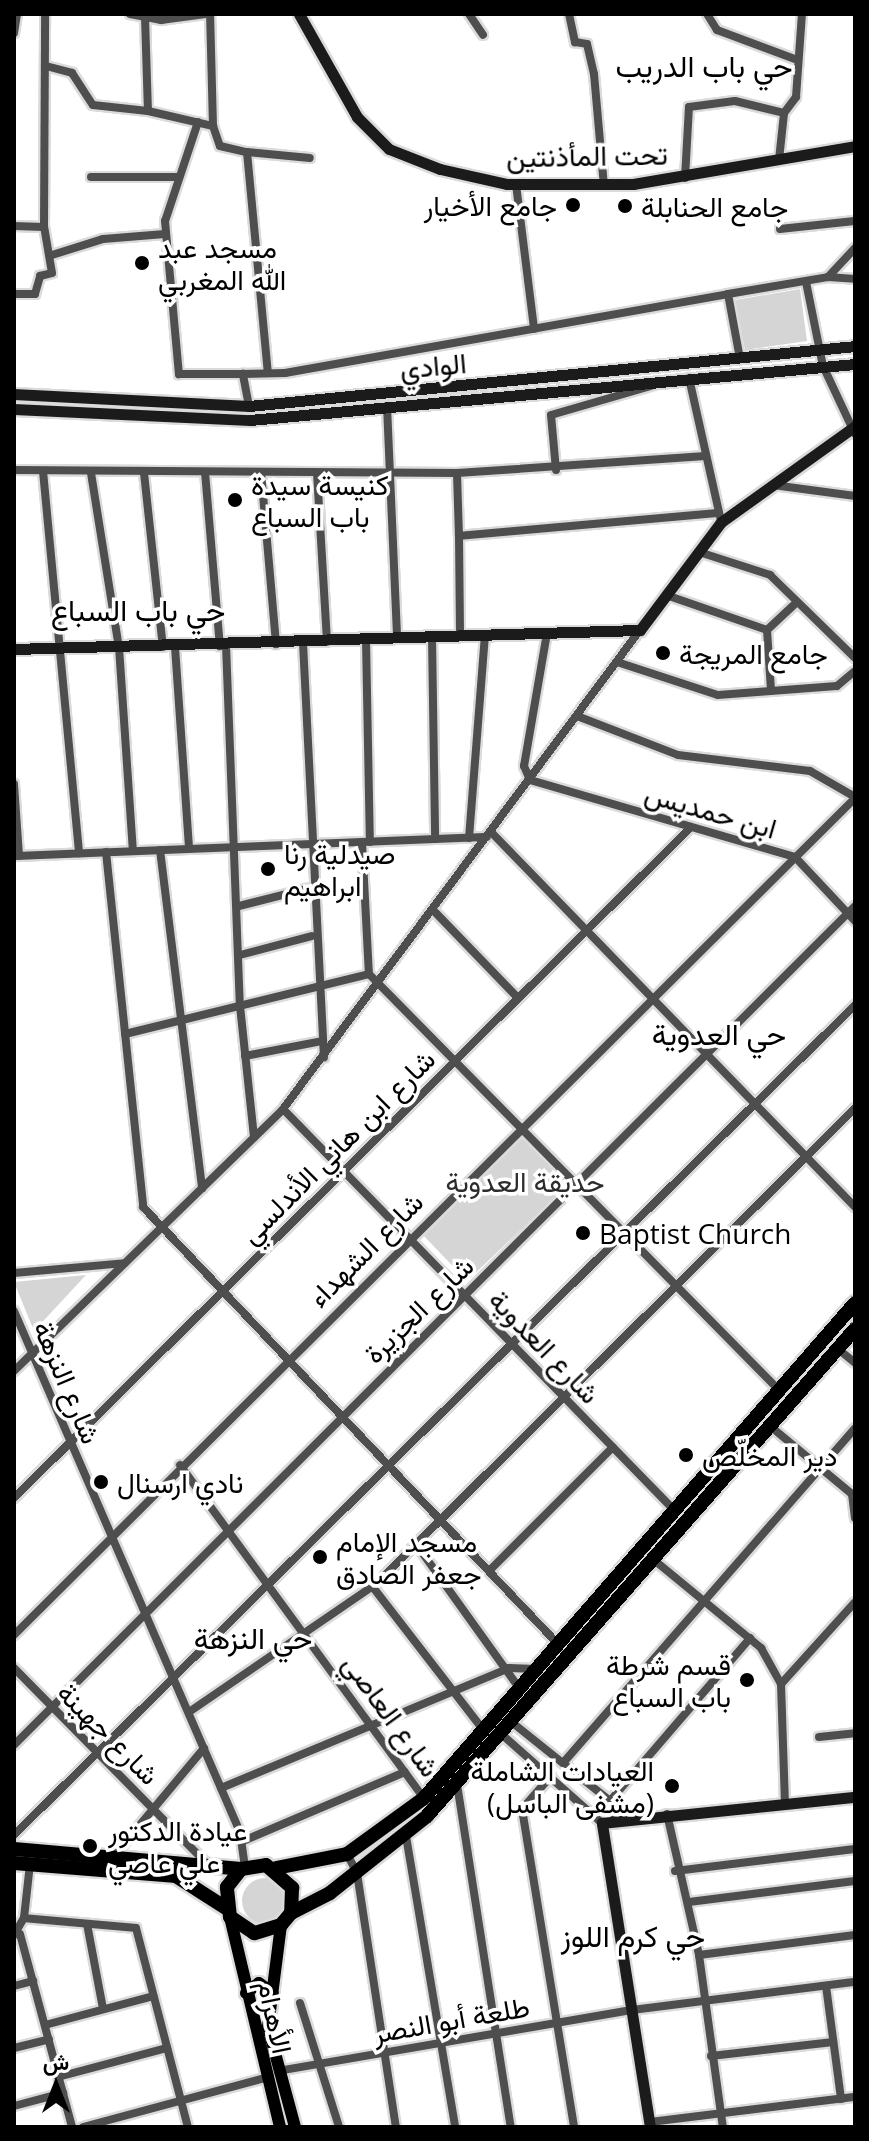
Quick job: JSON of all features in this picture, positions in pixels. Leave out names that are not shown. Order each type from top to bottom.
[{"type":"highway","points":[[14,1849],[243,1868],[276,1868],[347,1854],[424,1798],[855,1303]]},
{"type":"highway","points":[[14,1863],[176,1876],[254,1933],[281,1925],[291,1913],[357,1873],[406,1836],[457,1784],[855,1329]]},
{"type":"highway","points":[[228,1913],[227,1887],[243,1868]]},
{"type":"highway","points":[[276,1868],[292,1888],[291,1913]]},
{"type":"main road","name":"تحت المأذنتين","points":[[299,14],[357,117],[389,149],[440,169],[516,184],[604,185],[685,178],[855,146]]},
{"type":"main road","name":"الوادي","points":[[14,394],[249,406],[855,346]]},
{"type":"main road","name":"الوادي","points":[[14,409],[250,420],[855,364]]},
{"type":"main road","points":[[14,649],[223,646],[640,630],[699,552],[720,517],[853,430]]},
{"type":"main road","points":[[650,2125],[602,1823],[614,1817],[855,1797]]},
{"type":"main road","name":"الأهرام","points":[[228,1913],[265,2078],[280,2127]]},
{"type":"main road","name":"الأهرام","points":[[281,1925],[268,2027],[295,2127]]},
{"type":"main road","points":[[246,1993],[259,1983],[273,1993]]},
{"type":"street","points":[[14,33],[17,14]]},
{"type":"street","points":[[14,294],[35,294],[40,276],[52,273],[52,255],[44,227],[45,14]]},
{"type":"street","points":[[130,14],[145,17],[208,14],[213,126],[220,146],[310,158]]},
{"type":"street","points":[[469,14],[483,35]]},
{"type":"street","points":[[569,14],[573,38],[587,44],[594,74],[604,185]]},
{"type":"street","points":[[707,14],[717,30],[795,59]]},
{"type":"street","points":[[779,160],[784,113],[796,97],[795,59],[802,14]]},
{"type":"street","points":[[145,17],[148,111]]},
{"type":"street","points":[[46,66],[72,73],[93,105],[148,111],[213,126]]},
{"type":"street","points":[[685,178],[689,107],[735,101],[784,113]]},
{"type":"street","points":[[198,122],[179,177],[165,234],[179,374],[268,373],[828,277],[855,279]]},
{"type":"street","points":[[247,152],[268,373]]},
{"type":"street","points":[[91,177],[179,177]]},
{"type":"street","points":[[516,184],[534,329]]},
{"type":"street","points":[[780,229],[855,221]]},
{"type":"street","points":[[14,226],[44,227]]},
{"type":"street","points":[[52,255],[103,239],[165,234]]},
{"type":"street","points":[[828,277],[855,248]]},
{"type":"street","points":[[806,282],[823,366],[853,430]]},
{"type":"street","points":[[728,294],[740,359]]},
{"type":"street","points":[[243,374],[249,406]]},
{"type":"street","points":[[459,536],[720,517],[689,378]]},
{"type":"street","points":[[556,470],[551,415],[666,380]]},
{"type":"street","points":[[387,406],[397,639]]},
{"type":"street","points":[[14,470],[91,473],[457,473],[556,470],[705,456]]},
{"type":"street","points":[[43,471],[79,853]]},
{"type":"street","points":[[205,472],[223,646],[239,906],[240,1006],[254,1137]]},
{"type":"street","points":[[261,472],[276,644]]},
{"type":"street","points":[[91,473],[119,647],[133,851]]},
{"type":"street","points":[[144,473],[169,647],[189,849]]},
{"type":"street","points":[[317,473],[327,642]]},
{"type":"street","points":[[457,473],[460,637]]},
{"type":"street","points":[[773,485],[855,496]]},
{"type":"street","points":[[699,552],[770,575],[855,658]]},
{"type":"street","points":[[666,595],[767,630]]},
{"type":"street","points":[[767,630],[797,602]]},
{"type":"street","points":[[14,1371],[283,1109],[640,630]]},
{"type":"street","points":[[767,630],[771,691]]},
{"type":"street","points":[[530,780],[524,766],[547,633]]},
{"type":"street","points":[[469,838],[485,636]]},
{"type":"street","points":[[432,638],[435,839]]},
{"type":"street","points":[[366,640],[369,974]]},
{"type":"street","points":[[303,643],[312,936],[324,1057]]},
{"type":"street","points":[[617,662],[703,693],[837,686],[855,671]]},
{"type":"street","points":[[577,716],[678,755],[810,771],[855,797]]},
{"type":"street","name":"ابن حمديس","points":[[530,780],[795,857],[855,921]]},
{"type":"street","points":[[14,784],[17,856],[469,838],[489,834]]},
{"type":"street","name":"شارع الشهداء","points":[[14,1635],[286,1358],[855,797]]},
{"type":"street","name":"شارع ابن هاني الأندلسي","points":[[14,1498],[691,827]]},
{"type":"street","points":[[489,834],[652,998],[752,1106],[855,1207]]},
{"type":"street","points":[[160,850],[202,1188]]},
{"type":"street","points":[[106,852],[143,1207],[558,1644]]},
{"type":"street","points":[[239,906],[310,888]]},
{"type":"street","name":"شارع الجزيرة","points":[[14,1745],[143,1610],[855,906]]},
{"type":"street","points":[[433,910],[518,998]]},
{"type":"street","points":[[240,955],[312,936]]},
{"type":"street","points":[[125,1034],[369,974],[579,1181],[779,1390]]},
{"type":"street","points":[[14,1835],[175,1681],[625,1229],[855,1005]]},
{"type":"street","points":[[245,1056],[322,1041]]},
{"type":"street","points":[[189,1712],[372,1586],[855,1108]]},
{"type":"street","name":"شارع العدوية","points":[[283,1109],[675,1511]]},
{"type":"street","points":[[14,1273],[125,1263]]},
{"type":"street","name":"شارع النزهة","points":[[14,1311],[243,1841],[243,1868]]},
{"type":"street","points":[[838,1349],[855,1363]]},
{"type":"street","points":[[770,1426],[852,1494],[855,1518]]},
{"type":"street","points":[[563,1763],[821,1468],[851,1438],[855,1428]]},
{"type":"street","points":[[489,1571],[613,1447]]},
{"type":"street","name":"شارع العاصي","points":[[180,1465],[424,1798]]},
{"type":"street","points":[[416,1544],[503,1670],[519,1688]]},
{"type":"street","points":[[654,1560],[750,1638],[781,1684],[785,1803]]},
{"type":"street","points":[[372,1586],[452,1692],[491,1722],[602,1823]]},
{"type":"street","points":[[781,1684],[855,1602]]},
{"type":"street","points":[[610,1801],[750,1638]]},
{"type":"street","name":"شارع جهينة","points":[[14,1668],[206,1863]]},
{"type":"street","points":[[221,1788],[503,1670],[536,1669]]},
{"type":"street","points":[[491,1722],[513,1723],[610,1801],[614,1817]]},
{"type":"street","points":[[819,1737],[855,1733]]},
{"type":"street","points":[[113,1857],[204,1748]]},
{"type":"street","points":[[243,1841],[405,1772]]},
{"type":"street","points":[[551,1776],[522,1809],[574,2127]]},
{"type":"street","points":[[457,1784],[511,2127]]},
{"type":"street","points":[[667,1813],[675,1871],[689,1902],[699,1955],[723,2127]]},
{"type":"street","points":[[406,1836],[455,2127]]},
{"type":"street","points":[[675,1871],[855,1849]]},
{"type":"street","points":[[347,1854],[357,1873],[396,2127]]},
{"type":"street","points":[[30,1864],[24,1918],[17,1934],[33,1981],[72,2127]]},
{"type":"street","points":[[689,1902],[855,1881]]},
{"type":"street","points":[[24,1918],[136,1928],[188,2127]]},
{"type":"street","points":[[87,1924],[103,2009]]},
{"type":"street","points":[[699,1955],[855,1935]]},
{"type":"street","points":[[14,1986],[33,1981]]},
{"type":"street","name":"طلعة أبو النصر","points":[[278,2071],[632,2010],[855,1982]]},
{"type":"street","points":[[826,1986],[841,2099]]},
{"type":"street","points":[[45,2025],[153,1996]]},
{"type":"street","points":[[300,2003],[339,2127]]},
{"type":"street","points":[[14,2048],[49,2039]]},
{"type":"street","points":[[711,2056],[833,2042]]},
{"type":"street","points":[[58,2077],[167,2048]]},
{"type":"street","points":[[83,2127],[265,2078]]},
{"type":"street","points":[[14,2106],[63,2093]]},
{"type":"street","points":[[650,2125],[855,2097]]},
{"type":"green space","points":[[800,289],[807,341],[745,350],[735,300]]},
{"type":"green space","name":"حديقة العدوية","points":[[524,1135],[573,1180],[467,1281],[423,1235]]},
{"type":"green space","points":[[86,1275],[34,1331],[14,1282]]},
{"type":"green space","points":[[265,1878],[281,1885],[288,1901],[281,1917],[265,1924],[249,1917],[242,1901],[249,1885]]},
{"type":"place","name":"جامع الأخيار","points":[[573,205]]},
{"type":"place","name":"جامع الحنابلة","points":[[625,206]]},
{"type":"place","name":"مسجد عبد الله المغربي","points":[[142,263]]},
{"type":"place","name":"كنيسة سيدة باب السباع","points":[[235,500]]},
{"type":"place","name":"جامع المريجة","points":[[663,653]]},
{"type":"place","name":"صيدلية رنا ابراهيم","points":[[268,869]]},
{"type":"place","name":"Baptist Church","points":[[583,1233]]},
{"type":"place","name":"دير المخلّص","points":[[686,1455]]},
{"type":"place","name":"نادي ارسنال","points":[[101,1482]]},
{"type":"place","name":"مسجد الإمام جعفر الصادق","points":[[320,1557]]},
{"type":"place","name":"قسم شرطة باب السباع","points":[[747,1680]]},
{"type":"place","name":"العيادات الشاملة (مشفى الباسل)","points":[[672,1786]]},
{"type":"place","name":"عيادة الدكتور علي عاصي","points":[[90,1846]]},
{"type":"district","name":"حي باب الدريب","points":[[704,66]]},
{"type":"district","name":"حي باب السباع","points":[[138,610]]},
{"type":"district","name":"حي العدوية","points":[[719,1034]]},
{"type":"district","name":"حي النزهة","points":[[253,1638]]},
{"type":"district","name":"حي كرم اللوز","points":[[633,1936]]}]
